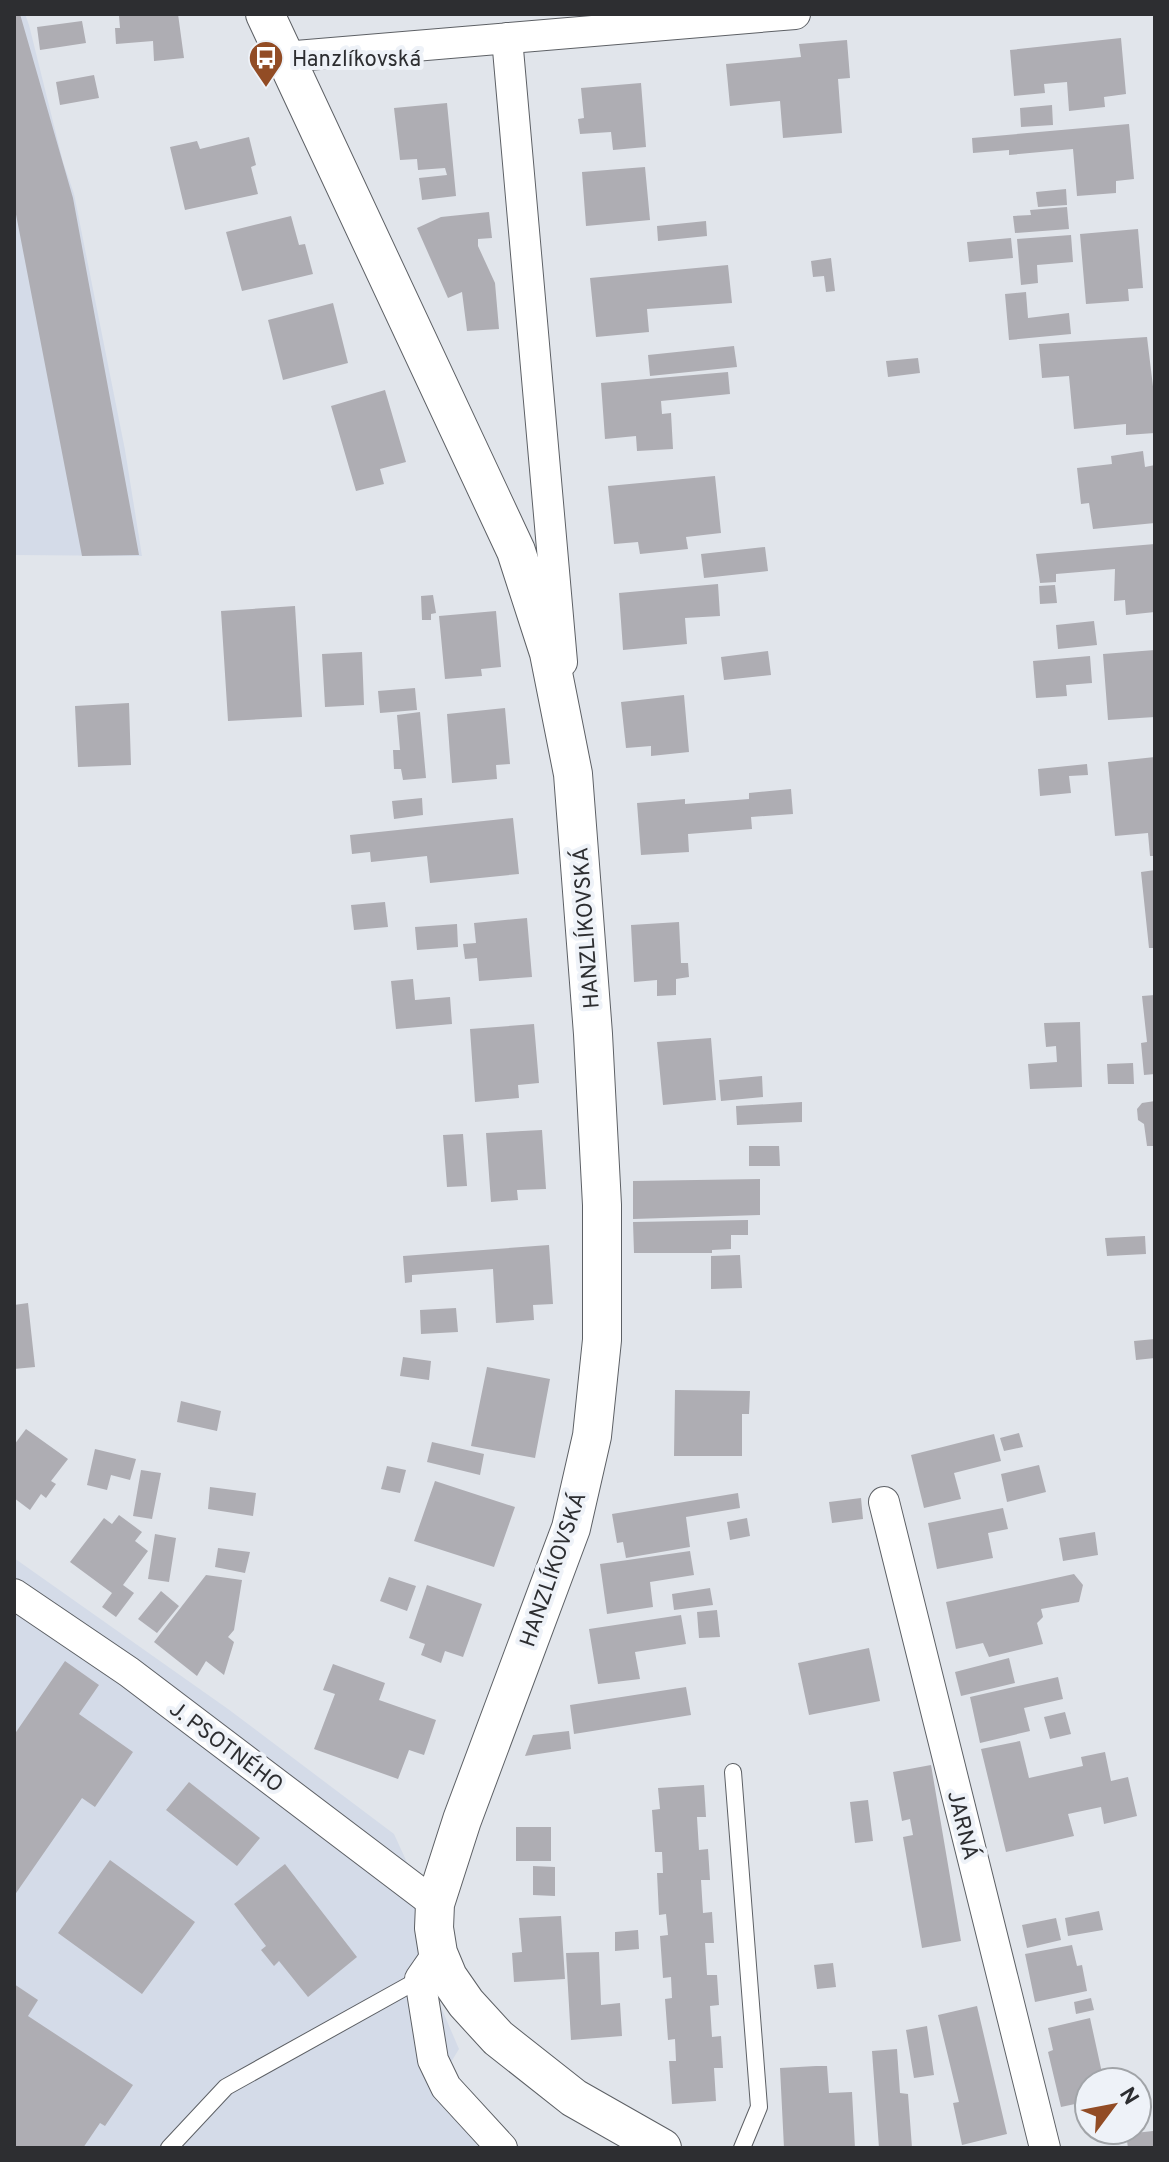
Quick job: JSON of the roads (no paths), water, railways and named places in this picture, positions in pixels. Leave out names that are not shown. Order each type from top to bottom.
[{"type":"street","name":"HANZLÍKOVSKÁ","points":[[265,14],[516,551],[549,653],[573,774]]},
{"type":"street","points":[[284,57],[795,14]]},
{"type":"street","name":"HANZLÍKOVSKÁ","points":[[507,38],[573,774],[593,1034],[602,1205],[602,1340],[592,1436],[571,1528],[493,1735],[435,1904],[429,1966],[448,1977],[466,2003],[498,2038],[574,2098],[662,2148]]},
{"type":"street","name":"JARNÁ","points":[[884,1502],[1045,2148]]},
{"type":"street","name":"J. PSOTNÉHO","points":[[14,1594],[129,1672],[435,1904]]},
{"type":"street","points":[[429,1966],[433,2060],[446,2087],[502,2148]]},
{"type":"lane","points":[[733,1772],[759,2107],[742,2148]]},
{"type":"lane","points":[[169,2148],[226,2087],[429,1966]]},
{"type":"place","name":"Hanzlíkovská","points":[[266,89]]}]
